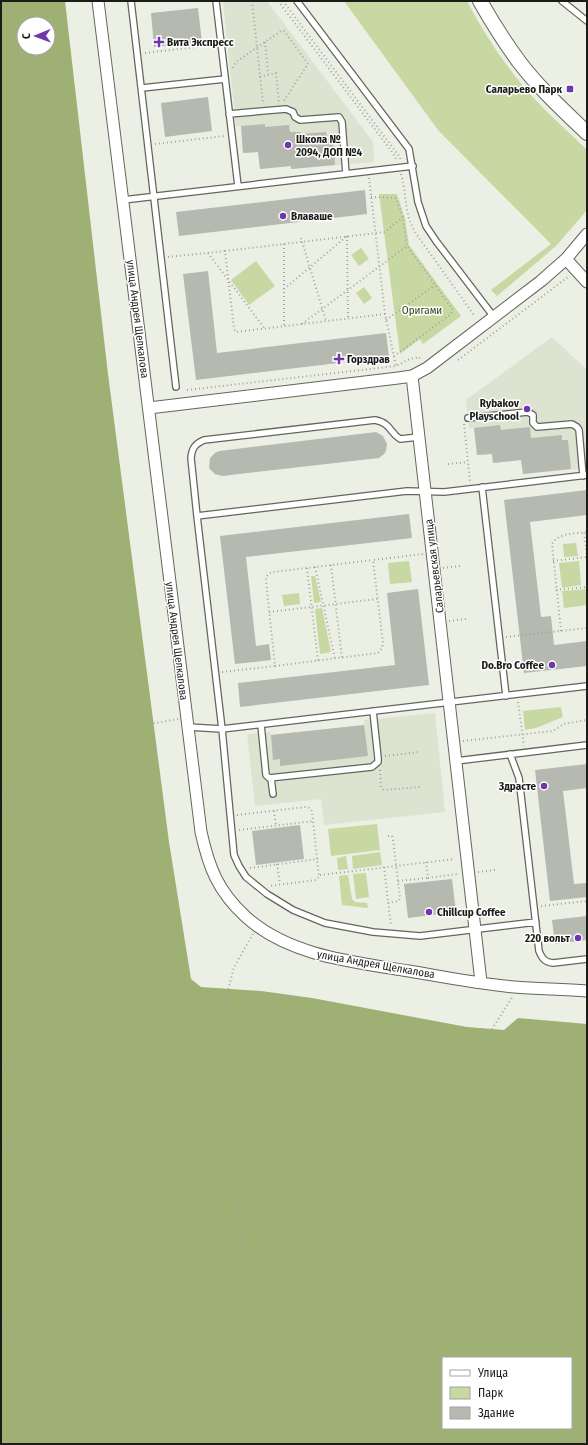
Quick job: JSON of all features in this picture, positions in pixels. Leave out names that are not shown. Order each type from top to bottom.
[{"type":"street","name":"улица Андрея Щелкалова","points":[[98,1],[201,832],[208,860],[218,883],[231,902],[258,927],[298,949],[340,960],[514,987],[587,991]]},
{"type":"street","points":[[480,1],[492,22],[520,63],[587,133]]},
{"type":"street","points":[[148,408],[412,376],[427,368],[541,281],[566,258],[587,234]]},
{"type":"street","points":[[566,258],[583,278]]},
{"type":"street","name":"Саларьевская улица","points":[[412,376],[456,761],[463,874],[475,929],[481,982]]},
{"type":"lane","points":[[131,1],[176,387]]},
{"type":"lane","points":[[216,1],[238,186]]},
{"type":"lane","points":[[297,1],[406,144],[413,166],[421,215],[426,226],[494,318]]},
{"type":"lane","points":[[562,1],[587,21]]},
{"type":"lane","points":[[142,88],[225,79]]},
{"type":"lane","points":[[229,114],[290,110],[293,112],[295,117],[300,120],[336,117],[341,118],[346,174]]},
{"type":"lane","points":[[123,200],[413,166]]},
{"type":"lane","points":[[197,516],[407,491],[444,492],[585,475],[579,430],[575,425],[537,427],[533,423],[533,415],[528,412],[466,420]]},
{"type":"lane","points":[[419,437],[400,438],[385,423],[375,420],[204,440],[197,443],[192,450],[190,458],[216,673],[234,855],[240,869],[246,877],[258,887],[293,910],[325,923],[373,932],[420,936],[536,922]]},
{"type":"lane","points":[[482,487],[506,696]]},
{"type":"lane","points":[[187,722],[222,729],[587,686]]},
{"type":"lane","points":[[261,724],[267,777],[271,778],[372,767],[378,762],[373,711]]},
{"type":"lane","points":[[456,761],[587,745]]},
{"type":"lane","points":[[510,754],[519,778],[539,951],[541,957],[544,960],[553,963],[587,959]]},
{"type":"lane","points":[[271,778],[273,794]]},
{"type":"path","points":[[252,1],[264,111]]},
{"type":"path","points":[[278,1],[395,156],[401,167]]},
{"type":"path","points":[[283,1],[399,156],[408,216],[412,227],[474,315]]},
{"type":"path","points":[[234,75],[233,67],[235,63],[281,31],[284,31],[308,62],[280,108],[276,73],[274,72],[260,77]]},
{"type":"path","points":[[265,42],[268,74]]},
{"type":"path","points":[[138,54],[221,44]]},
{"type":"path","points":[[148,145],[232,135]]},
{"type":"path","points":[[368,171],[385,314],[396,366]]},
{"type":"path","points":[[371,197],[396,198],[403,218],[407,246],[452,308],[453,312],[394,356]]},
{"type":"path","points":[[161,258],[385,232],[403,218]]},
{"type":"path","points":[[284,289],[347,236]]},
{"type":"path","points":[[347,236],[348,319]]},
{"type":"path","points":[[301,238],[326,321]]},
{"type":"path","points":[[284,244],[284,326]]},
{"type":"path","points":[[302,324],[407,246]]},
{"type":"path","points":[[225,251],[235,331],[237,332],[385,314]]},
{"type":"path","points":[[208,253],[264,328]]},
{"type":"path","points":[[455,361],[568,276],[571,276],[574,280],[583,278]]},
{"type":"path","points":[[386,320],[435,285]]},
{"type":"path","points":[[186,390],[396,366],[412,358],[418,357]]},
{"type":"path","points":[[466,420],[471,489]]},
{"type":"path","points":[[448,464],[468,462]]},
{"type":"path","points":[[553,561],[587,556],[586,532],[563,535],[554,540],[552,549],[553,561],[556,590],[561,631]]},
{"type":"path","points":[[275,666],[266,581],[268,574],[273,572],[414,555]]},
{"type":"path","points":[[216,673],[336,659],[372,654],[381,651],[382,642],[373,560]]},
{"type":"path","points":[[331,565],[342,658]]},
{"type":"path","points":[[434,569],[460,566]]},
{"type":"path","points":[[315,567],[336,659]]},
{"type":"path","points":[[307,568],[318,661]]},
{"type":"path","points":[[556,590],[587,587]]},
{"type":"path","points":[[269,612],[378,599]]},
{"type":"path","points":[[440,622],[466,619]]},
{"type":"path","points":[[499,638],[587,628]]},
{"type":"path","points":[[518,694],[524,753]]},
{"type":"path","points":[[454,742],[553,731],[564,724],[587,720]]},
{"type":"path","points":[[10,803],[48,792],[104,744],[129,728],[187,722]]},
{"type":"path","points":[[419,752],[378,758],[381,787],[384,790],[420,787]]},
{"type":"path","points":[[1,791],[32,834],[41,883],[60,938],[80,953],[100,974],[101,987],[58,1048],[1,1071]]},
{"type":"path","points":[[231,816],[308,807],[312,811],[314,822],[320,875]]},
{"type":"path","points":[[274,811],[276,826]]},
{"type":"path","points":[[587,816],[587,825]]},
{"type":"path","points":[[232,831],[314,822]]},
{"type":"path","points":[[388,836],[392,837],[400,899],[397,902],[388,903]]},
{"type":"path","points":[[258,887],[316,880],[320,875],[455,858]]},
{"type":"path","points":[[240,869],[318,859]]},
{"type":"path","points":[[426,862],[428,878]]},
{"type":"path","points":[[277,864],[280,884]]},
{"type":"path","points":[[384,867],[392,934]]},
{"type":"path","points":[[398,881],[495,870]]},
{"type":"path","points":[[551,905],[587,901]]},
{"type":"path","points":[[255,1444],[225,1002],[234,966],[258,927]]},
{"type":"path","points":[[101,987],[158,1028],[190,1037],[227,1036]]},
{"type":"path","points":[[505,1357],[507,1317],[496,1277],[500,1254],[497,1208],[483,1152],[478,1118],[483,1076],[482,1045],[513,995]]},
{"type":"path","points":[[233,1118],[253,1115],[314,1130],[352,1145],[387,1150],[432,1146],[480,1131]]},
{"type":"path","points":[[1,1143],[14,1153],[44,1162],[76,1160],[121,1162],[190,1186],[239,1198]]},
{"type":"path","points":[[1,1315],[26,1355],[66,1396],[86,1426],[93,1444]]},
{"type":"path","points":[[374,1444],[442,1417]]},
{"type":"shaded area","points":[[223,1],[267,1],[373,142],[374,162],[291,169],[290,166],[260,169],[258,152],[243,153],[241,126],[236,127]]},
{"type":"shaded area","name":"Rybakov Playschool","points":[[552,337],[587,370],[587,468],[523,474],[521,460],[493,463],[492,454],[477,455],[474,428],[469,428],[466,400]]},
{"type":"shaded area","points":[[435,713],[445,812],[324,825],[321,799],[255,806],[247,734],[270,732],[271,735],[364,725],[364,720]]},
{"type":"green space","points":[[1,1],[65,1],[108,374],[169,842],[191,979],[201,987],[261,991],[312,998],[467,1027],[504,1030],[518,1018],[587,1024],[587,1444],[1,1444]]},
{"type":"green space","points":[[344,1],[467,1],[493,46],[516,77],[539,104],[587,150],[587,210],[556,246],[497,296],[491,290],[551,244],[438,130]]},
{"type":"green space","name":"Оригами","points":[[379,194],[397,194],[405,219],[409,245],[461,316],[423,344],[420,339],[400,354]]},
{"type":"green space","points":[[361,248],[369,259],[359,266],[351,255]]},
{"type":"green space","points":[[256,261],[275,286],[249,305],[231,280]]},
{"type":"green space","points":[[364,287],[372,298],[364,304],[356,293]]},
{"type":"green space","points":[[576,543],[578,556],[564,557],[563,544]]},
{"type":"green space","points":[[409,561],[412,582],[390,584],[388,563]]},
{"type":"green space","points":[[579,561],[581,585],[562,588],[559,563]]},
{"type":"green space","points":[[311,576],[315,576],[321,602],[314,603]]},
{"type":"green space","points":[[587,589],[587,605],[564,608],[562,591]]},
{"type":"green space","points":[[299,593],[300,604],[284,606],[282,595]]},
{"type":"green space","points":[[322,608],[331,652],[320,654],[315,609]]},
{"type":"green space","points":[[561,707],[563,717],[536,728],[525,730],[523,711]]},
{"type":"green space","points":[[377,824],[380,850],[331,856],[328,829]]},
{"type":"green space","points":[[380,852],[382,865],[353,869],[352,856]]},
{"type":"green space","points":[[346,856],[348,869],[338,870],[337,858]]},
{"type":"green space","points":[[366,873],[369,897],[356,899],[353,874]]},
{"type":"green space","points":[[348,875],[352,899],[355,902],[367,903],[368,908],[342,905],[339,876]]},
{"type":"building","points":[[198,8],[202,42],[154,47],[151,13]]},
{"type":"building","points":[[208,97],[212,131],[165,137],[161,103]]},
{"type":"building","name":"Школа № 2094, ДОП №4","points":[[265,124],[265,127],[289,125],[290,132],[301,132],[301,134],[326,132],[327,138],[333,138],[335,165],[291,169],[291,166],[260,169],[258,152],[243,153],[241,126]]},
{"type":"building","points":[[365,190],[367,214],[179,236],[176,212]]},
{"type":"building","points":[[208,271],[217,353],[386,333],[389,357],[196,380],[183,274]]},
{"type":"building","points":[[500,425],[501,430],[530,427],[531,438],[562,435],[562,440],[568,440],[571,469],[523,474],[521,460],[493,463],[492,454],[477,455],[474,428]]},
{"type":"building","points":[[376,432],[383,436],[387,444],[386,451],[379,458],[222,476],[215,474],[209,468],[210,458],[219,451]]},
{"type":"building","points":[[587,490],[587,515],[530,522],[541,617],[551,616],[554,645],[587,641],[587,666],[524,673],[504,500]]},
{"type":"building","points":[[409,514],[412,538],[246,557],[256,646],[269,644],[271,660],[235,664],[220,536]]},
{"type":"building","points":[[418,589],[429,685],[240,707],[238,683],[395,665],[387,593]]},
{"type":"building","points":[[364,725],[368,756],[280,766],[280,759],[273,760],[271,735]]},
{"type":"building","points":[[587,764],[587,788],[563,791],[574,884],[587,883],[587,897],[550,901],[535,770]]},
{"type":"building","points":[[300,825],[304,859],[256,865],[252,831]]},
{"type":"building","points":[[452,879],[456,912],[408,918],[404,884]]},
{"type":"building","points":[[587,916],[587,940],[555,944],[552,920]]},
{"type":"place","name":"Вита Экспресс","points":[[159,42]]},
{"type":"place","name":"Саларьево Парк","points":[[570,89]]},
{"type":"place","name":"Школа № 2094, ДОП №4","points":[[288,145]]},
{"type":"place","name":"Влаваше","points":[[283,216]]},
{"type":"place","name":"Горздрав","points":[[339,359]]},
{"type":"place","name":"Rybakov Playschool","points":[[527,409]]},
{"type":"place","name":"Do.Bro Coffee","points":[[552,665]]},
{"type":"place","name":"Здрасте","points":[[544,786]]},
{"type":"place","name":"Chillcup Coffee","points":[[429,912]]},
{"type":"place","name":"220 вольт","points":[[578,938]]}]
